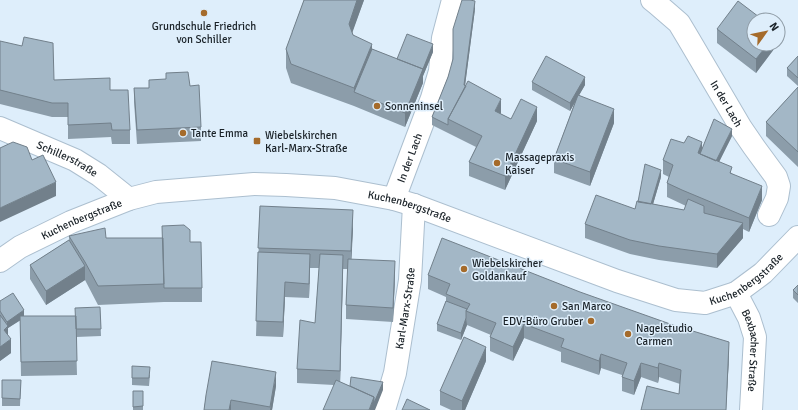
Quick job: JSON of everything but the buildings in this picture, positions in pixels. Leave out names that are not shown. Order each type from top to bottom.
[{"type":"street","name":"In der Lach","points":[[394,199],[432,98],[440,71],[444,38],[453,0]]},
{"type":"street","name":"In der Lach","points":[[652,0],[679,23],[741,128],[776,177],[779,186],[777,198],[769,215]]},
{"type":"street","name":"Schillerstraße","points":[[0,128],[75,160],[99,175],[129,199]]},
{"type":"street","name":"Kuchenbergstraße","points":[[0,261],[20,247],[71,222],[129,199],[156,192],[254,184],[335,188],[394,199],[414,205],[617,281],[676,300],[705,302],[736,293],[763,273],[798,237]]},
{"type":"street","name":"Karl-Marx-Straße","points":[[384,410],[395,373],[410,280],[414,205]]},
{"type":"street","name":"Bexbacher Straße","points":[[736,293],[749,318],[755,337],[751,410]]},
{"type":"place","name":"Grundschule Friedrich von Schiller","points":[[204,13]]},
{"type":"place","name":"Sonneninsel","points":[[377,106]]},
{"type":"place","name":"Tante Emma","points":[[183,133]]},
{"type":"place","name":"Wiebelskirchen Karl-Marx-Straße","points":[[257,141]]},
{"type":"place","name":"Massagepraxis Kaiser","points":[[497,163]]},
{"type":"place","name":"Wiebelskircher Goldankauf","points":[[464,269]]},
{"type":"place","name":"San Marco","points":[[554,306]]},
{"type":"place","name":"EDV-Büro Gruber","points":[[591,321]]},
{"type":"place","name":"Nagelstudio Carmen","points":[[628,334]]}]
